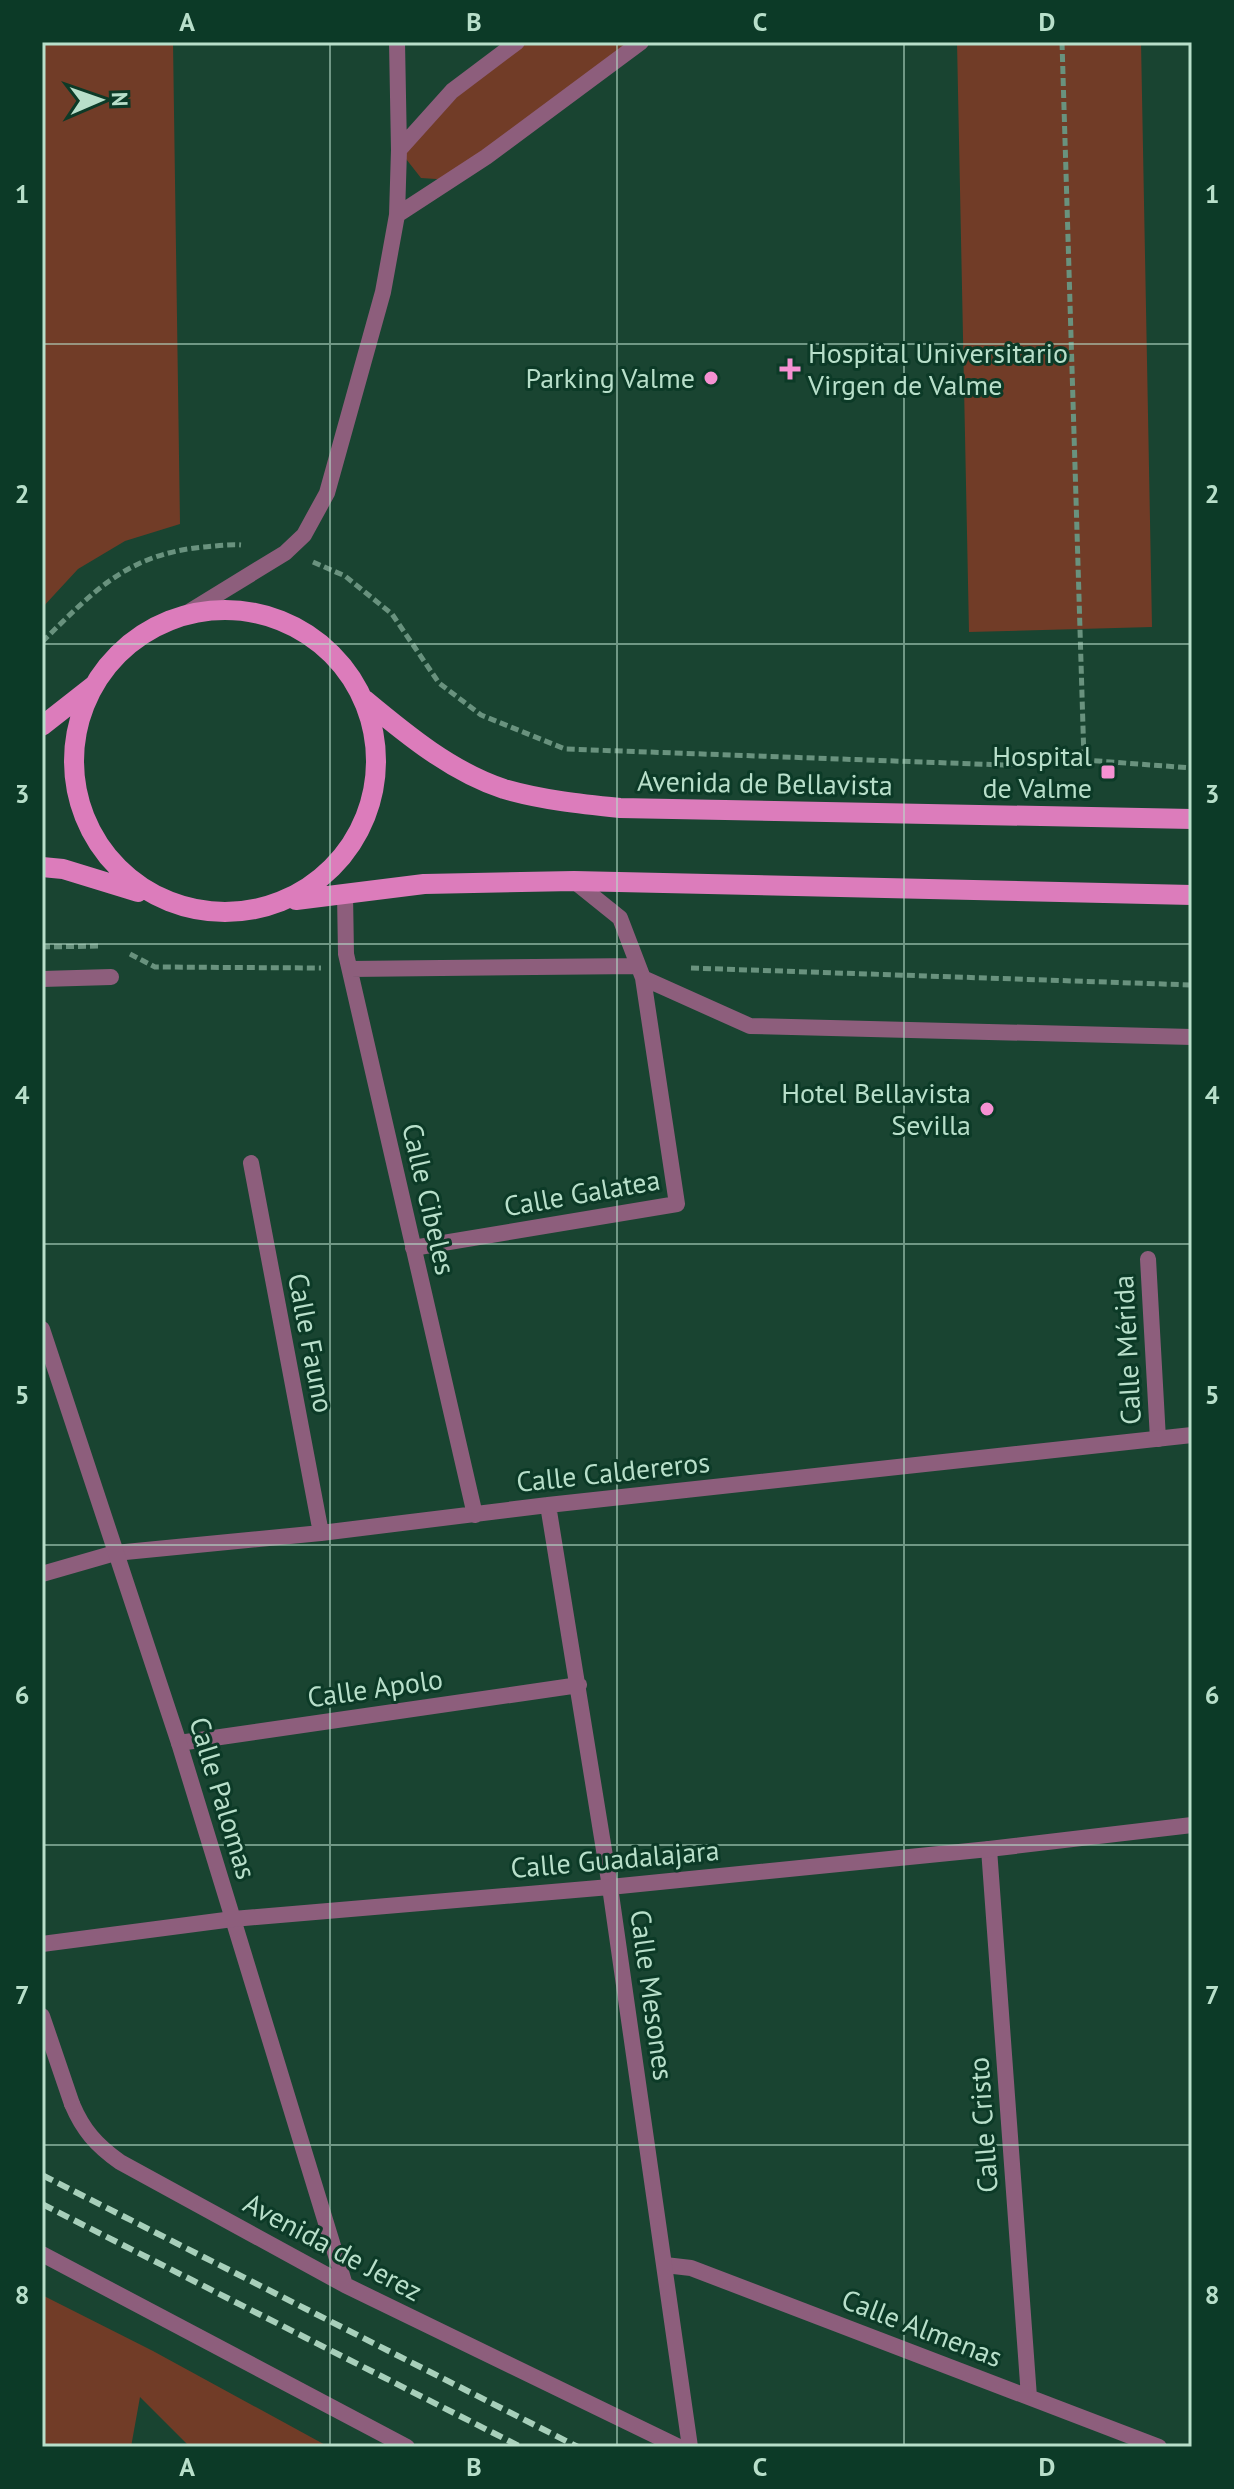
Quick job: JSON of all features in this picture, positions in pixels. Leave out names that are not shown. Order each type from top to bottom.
[{"type":"main road","points":[[165,900],[124,875],[99,845],[81,810],[73,763],[78,725],[93,686],[112,659],[144,632],[187,613],[229,608],[277,617],[316,638],[349,672],[365,700],[377,747],[375,786],[365,821],[345,855],[316,883],[284,901]]},
{"type":"main road","points":[[42,726],[93,686]]},
{"type":"main road","name":"Avenida de Bellavista","points":[[365,700],[410,738],[453,765],[502,788],[562,803],[620,808],[1192,819]]},
{"type":"main road","points":[[42,867],[63,869],[196,910],[238,913],[284,901],[424,884],[574,881],[1192,895]]},
{"type":"street","points":[[187,613],[285,553],[304,535],[327,493],[383,292],[397,215],[397,42]]},
{"type":"street","points":[[399,150],[452,91],[517,42]]},
{"type":"street","points":[[397,215],[486,157],[641,42]]},
{"type":"street","points":[[574,881],[620,918],[641,972]]},
{"type":"street","name":"Calle Cibeles","points":[[345,894],[346,954],[475,1515]]},
{"type":"street","points":[[350,969],[641,972],[750,1026],[1192,1037]]},
{"type":"street","name":"Calle Galatea","points":[[413,1248],[677,1204],[641,972]]},
{"type":"street","points":[[42,979],[111,977]]},
{"type":"street","name":"Calle Fauno","points":[[251,1163],[321,1533]]},
{"type":"street","name":"Calle Mérida","points":[[1148,1259],[1158,1439]]},
{"type":"street","name":"Calle Palomas","points":[[42,1329],[179,1743],[345,2285]]},
{"type":"street","name":"Calle Caldereros","points":[[42,1574],[115,1553],[321,1533],[548,1505],[1192,1435]]},
{"type":"street","name":"Calle Mesones","points":[[548,1505],[610,1887],[690,2447]]},
{"type":"street","name":"Calle Apolo","points":[[179,1743],[579,1685]]},
{"type":"street","name":"Calle Guadalajara","points":[[42,1944],[233,1919],[610,1887],[1192,1825]]},
{"type":"street","name":"Calle Cristo","points":[[989,1849],[1029,2397]]},
{"type":"street","name":"Avenida de Jerez","points":[[42,2016],[82,2128],[99,2148],[345,2285],[679,2447]]},
{"type":"street","points":[[42,2254],[407,2447]]},
{"type":"street","name":"Calle Almenas","points":[[665,2265],[691,2268],[1159,2447]]},
{"type":"path","points":[[1062,42],[1084,760]]},
{"type":"path","points":[[42,642],[94,592],[137,563],[175,550],[249,546]]},
{"type":"path","points":[[306,559],[345,576],[392,614],[439,683],[481,715],[565,749],[1004,765],[1084,760],[1192,768]]},
{"type":"path","points":[[42,947],[114,946]]},
{"type":"path","points":[[128,953],[155,967],[350,969]]},
{"type":"path","points":[[641,972],[1192,985]]},
{"type":"shaded area","points":[[42,42],[173,42],[180,524],[125,541],[78,569],[42,608]]},
{"type":"shaded area","points":[[517,42],[641,42],[451,180],[421,178],[399,150]]},
{"type":"shaded area","points":[[957,42],[1141,42],[1152,627],[969,632]]},
{"type":"shaded area","points":[[42,2295],[153,2351],[329,2447],[190,2447],[140,2397],[131,2447],[42,2447]]},
{"type":"railway","points":[[42,2175],[578,2447]]},
{"type":"railway","points":[[42,2204],[521,2447]]},
{"type":"place","name":"Hospital Universitario Virgen de Valme","points":[[790,369]]},
{"type":"place","name":"Parking Valme","points":[[711,378]]},
{"type":"place","name":"Hospital de Valme","points":[[1108,772]]},
{"type":"place","name":"Hotel Bellavista Sevilla","points":[[987,1109]]}]
